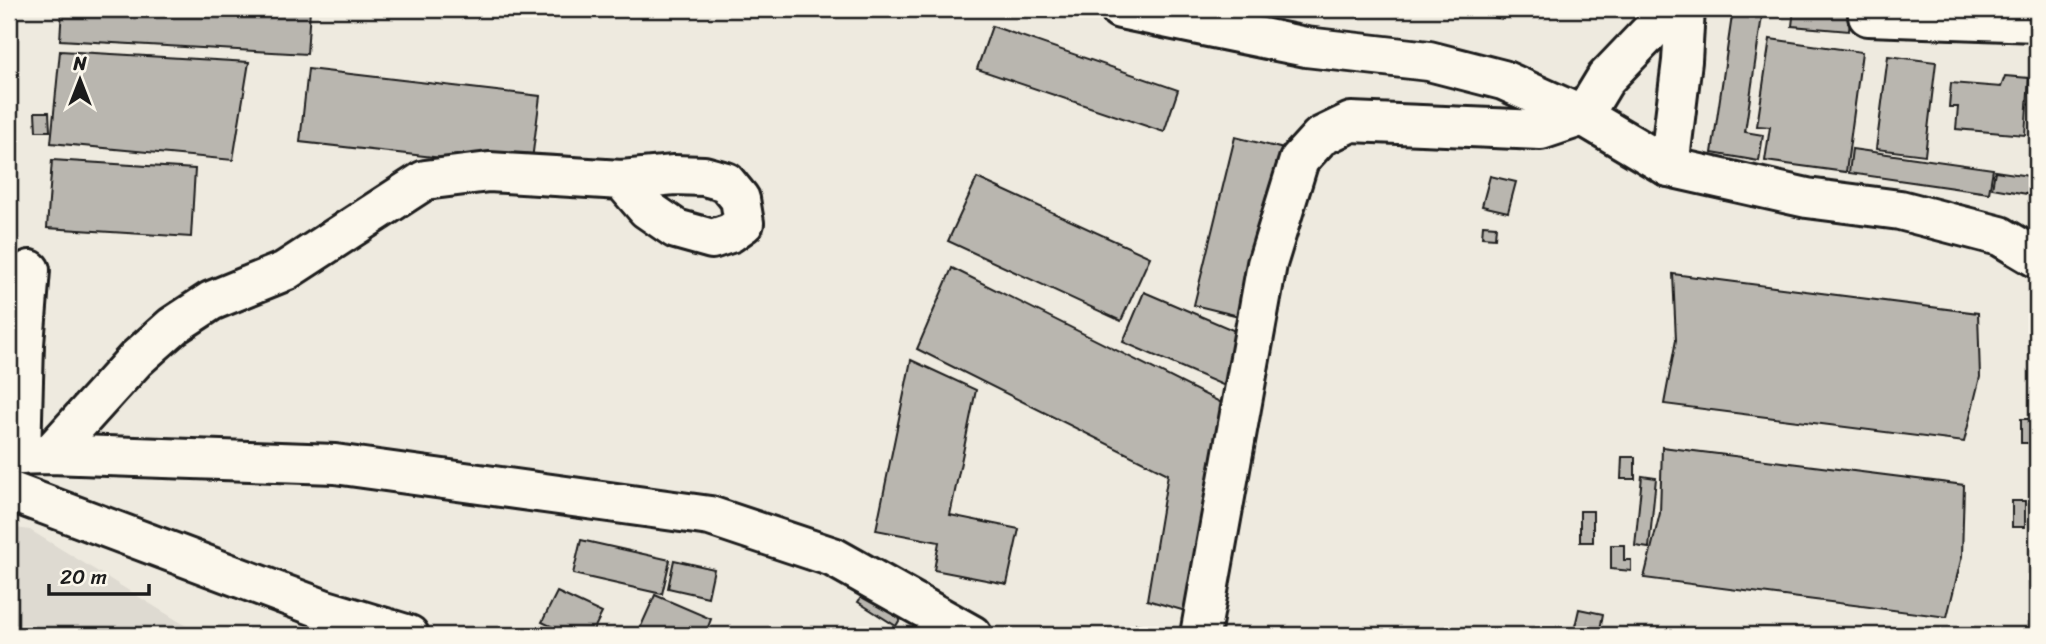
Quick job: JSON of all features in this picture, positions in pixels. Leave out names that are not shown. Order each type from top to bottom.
[{"type":"street","points":[[1120,9],[1306,47],[1430,61],[1503,80],[1583,116],[1669,167],[1807,198],[1900,210],[2000,236],[2037,258]]},
{"type":"street","points":[[1200,635],[1267,264],[1299,160],[1320,137],[1351,122],[1541,130],[1583,116],[1606,78],[1672,9]]},
{"type":"street","points":[[1669,167],[1682,61],[1685,9]]},
{"type":"street","points":[[1868,16],[1925,13],[2037,22]]},
{"type":"street","points":[[27,455],[173,326],[211,300],[285,271],[425,180],[489,172],[622,180]]},
{"type":"street","points":[[27,455],[24,344],[30,270]]},
{"type":"street","points":[[27,455],[335,464],[710,516],[833,557],[972,635]]},
{"type":"street","points":[[9,491],[326,610],[409,635]]},
{"type":"shaded area","points":[[9,527],[30,530],[201,635],[9,635]]},
{"type":"building","points":[[62,9],[310,9],[307,54],[60,40]]},
{"type":"building","points":[[1491,9],[1505,9],[1503,19],[1489,16]]},
{"type":"building","points":[[1733,9],[1763,9],[1745,132],[1763,135],[1759,161],[1712,153]]},
{"type":"building","points":[[1794,9],[1851,9],[1849,31],[1792,26]]},
{"type":"building","points":[[992,26],[1178,90],[1164,132],[977,69]]},
{"type":"building","points":[[1770,39],[1862,52],[1846,172],[1765,161],[1770,127],[1757,126]]},
{"type":"building","points":[[60,51],[249,62],[233,160],[51,143]]},
{"type":"building","points":[[1888,56],[1936,62],[1925,155],[1876,149]]},
{"type":"building","points":[[308,69],[540,96],[531,168],[300,142]]},
{"type":"building","points":[[2005,76],[2029,78],[2025,135],[1956,129],[1958,107],[1949,107],[1951,83],[2001,87]]},
{"type":"building","points":[[35,112],[49,112],[50,131],[36,131]]},
{"type":"building","points":[[1235,137],[1292,151],[1251,319],[1194,305]]},
{"type":"building","points":[[1852,149],[1993,169],[1989,193],[1849,173]]},
{"type":"building","points":[[52,160],[195,169],[191,237],[47,228]]},
{"type":"building","points":[[2037,160],[2037,207],[2032,207]]},
{"type":"building","points":[[1995,171],[2036,177],[2033,195],[1992,188]]},
{"type":"building","points":[[1490,176],[1516,182],[1508,212],[1482,206]]},
{"type":"building","points":[[977,178],[1150,257],[1121,321],[948,241]]},
{"type":"building","points":[[1483,225],[1496,226],[1495,238],[1482,237]]},
{"type":"building","points":[[952,268],[1236,410],[1189,612],[1147,600],[1168,474],[917,349]]},
{"type":"building","points":[[1673,274],[1978,313],[1980,377],[1964,442],[1664,404],[1676,340]]},
{"type":"building","points":[[1144,292],[1254,339],[1232,389],[1123,342]]},
{"type":"building","points":[[911,360],[976,390],[950,515],[1019,529],[1007,584],[934,570],[939,542],[876,530]]},
{"type":"building","points":[[2021,419],[2035,419],[2035,443],[2021,443]]},
{"type":"building","points":[[1662,447],[1964,485],[1962,556],[1947,617],[1644,578],[1660,513]]},
{"type":"building","points":[[1622,457],[1635,457],[1635,479],[1621,479]]},
{"type":"building","points":[[1642,476],[1656,478],[1649,548],[1635,546]]},
{"type":"building","points":[[2012,501],[2025,501],[2025,527],[2012,527]]},
{"type":"building","points":[[1580,511],[1593,511],[1593,542],[1580,542]]},
{"type":"building","points":[[581,540],[670,560],[662,594],[573,574]]},
{"type":"building","points":[[1611,545],[1624,545],[1624,560],[1631,560],[1631,571],[1611,569]]},
{"type":"building","points":[[674,560],[714,569],[708,597],[668,588]]},
{"type":"building","points":[[865,591],[903,614],[896,626],[858,602]]},
{"type":"building","points":[[557,592],[602,613],[591,635],[570,635],[542,622]]},
{"type":"building","points":[[655,595],[711,619],[705,635],[637,635]]},
{"type":"building","points":[[1579,609],[1603,614],[1599,635],[1573,635]]},
{"type":"building","points":[[1136,624],[1184,632],[1183,635],[1134,635]]}]
